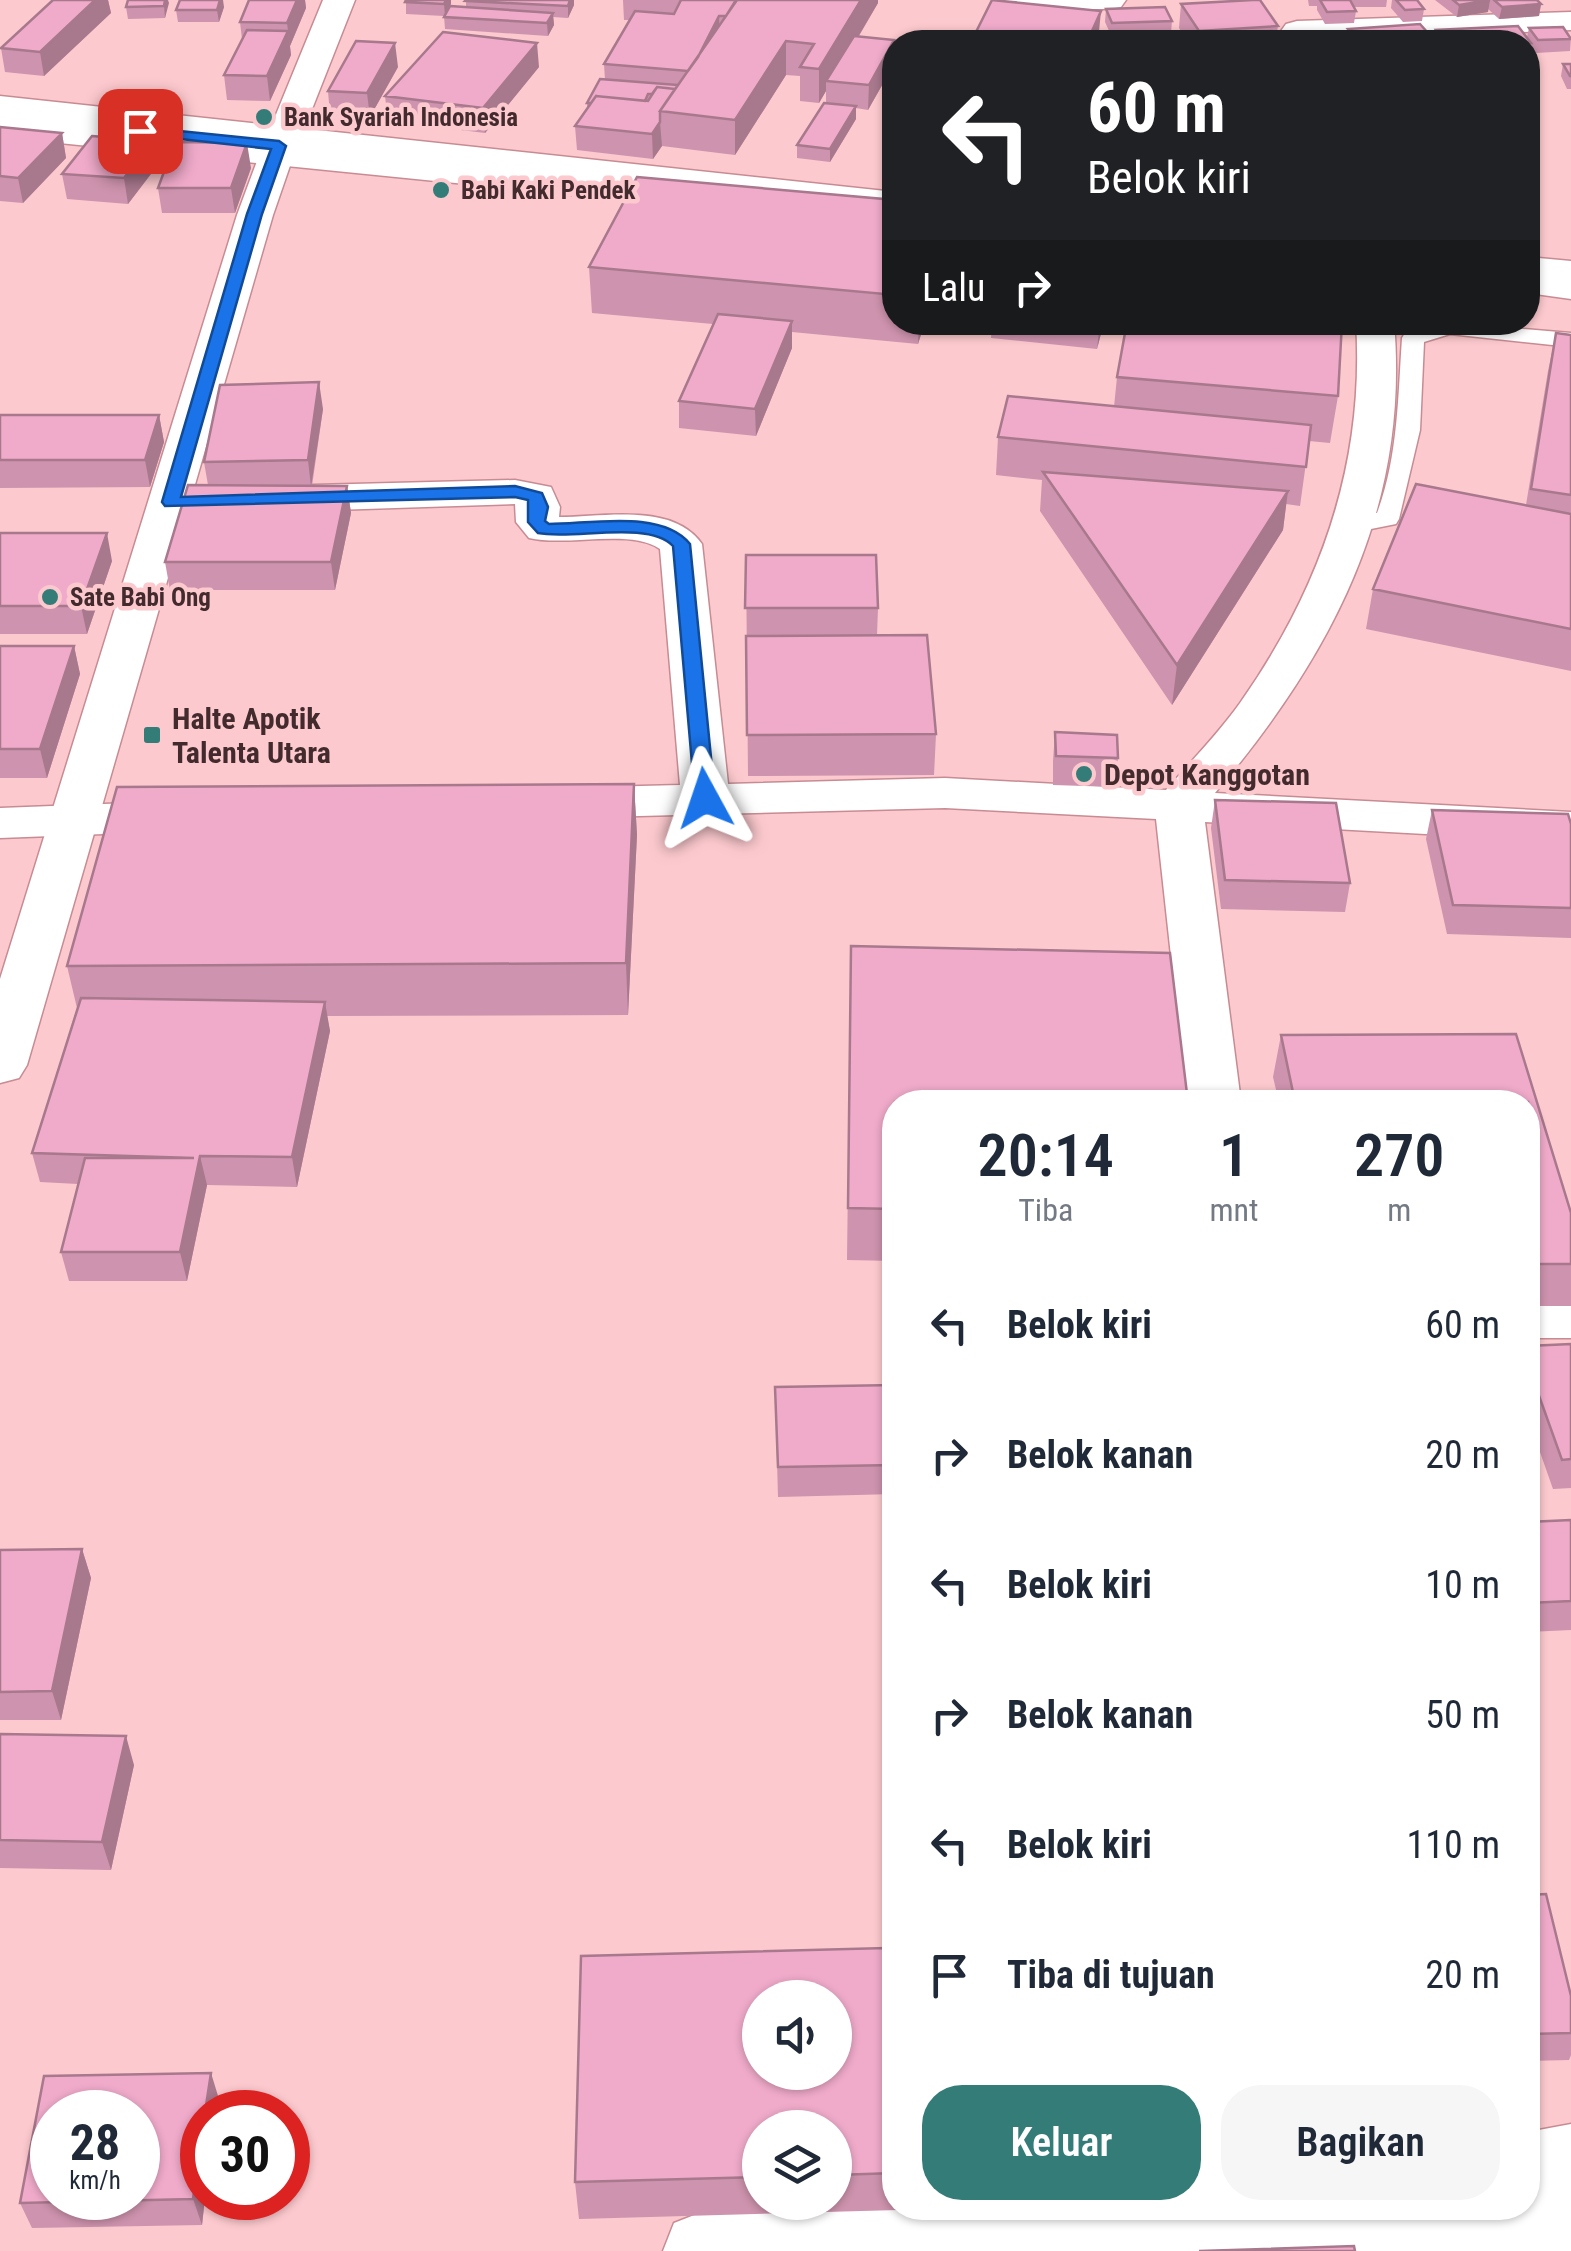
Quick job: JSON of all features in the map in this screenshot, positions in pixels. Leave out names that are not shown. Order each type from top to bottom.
[{"type":"street","points":[[0,1065],[74,820],[203,501],[172,428],[280,146],[313,76],[338,0]]},
{"type":"street","points":[[1018,0],[1110,0]]},
{"type":"street","points":[[1295,25],[1571,21]]},
{"type":"street","points":[[0,116],[882,209]]},
{"type":"street","points":[[1540,276],[1571,279]]},
{"type":"street","points":[[1213,1090],[1178,806],[1262,705],[1340,564],[1377,427],[1380,359],[1377,335]]},
{"type":"street","points":[[203,501],[515,492],[536,496],[540,507],[536,522],[544,530],[643,528],[672,535],[681,544],[705,798]]},
{"type":"street","points":[[528,804],[944,792],[1571,827]]},
{"type":"street","points":[[0,822],[232,814]]},
{"type":"street","points":[[1540,1316],[1571,1316]]},
{"type":"street","points":[[1540,2167],[1571,2161]]},
{"type":"street","points":[[702,2251],[1403,2229],[1571,2228]]},
{"type":"lane","points":[[0,102],[280,146],[720,204]]},
{"type":"lane","points":[[0,131],[280,146],[882,197]]},
{"type":"lane","points":[[1540,265],[1571,268]]},
{"type":"lane","points":[[1540,288],[1571,292]]},
{"type":"lane","points":[[1354,518],[1387,519],[1395,498],[1408,430],[1412,338],[1422,335]]},
{"type":"lane","points":[[1524,335],[1571,340]]},
{"type":"building","points":[[53,0],[95,0],[40,52],[1,48]]},
{"type":"building","points":[[128,0],[165,0],[164,6],[126,7]]},
{"type":"building","points":[[180,0],[220,0],[217,10],[176,10]]},
{"type":"building","points":[[249,0],[297,0],[287,23],[240,22]]},
{"type":"building","points":[[406,0],[446,0],[444,4]]},
{"type":"building","points":[[466,0],[570,0],[568,6]]},
{"type":"building","points":[[681,0],[736,0],[726,16],[719,16],[688,71],[604,64],[635,11],[674,14]]},
{"type":"building","points":[[737,0],[861,0],[819,69],[800,67],[814,44],[786,41],[735,120],[660,111]]},
{"type":"building","points":[[992,0],[1101,11],[1092,30],[977,30]]},
{"type":"building","points":[[1260,0],[1278,26],[1198,30],[1181,4]]},
{"type":"building","points":[[1320,0],[1350,0],[1356,11],[1327,12]]},
{"type":"building","points":[[1396,0],[1417,0],[1424,9],[1405,10]]},
{"type":"building","points":[[1453,0],[1490,0],[1459,5]]},
{"type":"building","points":[[1494,0],[1537,0],[1541,4],[1502,7]]},
{"type":"building","points":[[450,6],[553,13],[547,23],[444,17]]},
{"type":"building","points":[[1165,7],[1172,21],[1112,23],[1106,9]]},
{"type":"building","points":[[1420,24],[1425,30],[1349,30]]},
{"type":"building","points":[[1518,26],[1521,30],[1436,30]]},
{"type":"building","points":[[1563,27],[1571,39],[1540,40],[1540,30],[1529,28]]},
{"type":"building","points":[[247,30],[288,31],[267,76],[224,75]]},
{"type":"building","points":[[443,32],[537,43],[483,108],[385,96]]},
{"type":"building","points":[[854,36],[882,39],[882,62],[869,85],[826,81]]},
{"type":"building","points":[[356,41],[395,43],[367,93],[328,91]]},
{"type":"building","points":[[600,79],[678,85],[675,89],[657,87],[645,101],[596,96],[587,103]]},
{"type":"building","points":[[657,87],[675,89],[660,111],[660,122],[652,134],[575,126],[596,96],[648,101]]},
{"type":"building","points":[[824,103],[856,106],[830,149],[797,145]]},
{"type":"building","points":[[0,127],[62,133],[18,178],[0,176]]},
{"type":"building","points":[[92,136],[153,141],[124,178],[62,174]]},
{"type":"building","points":[[175,142],[247,143],[231,188],[158,188]]},
{"type":"building","points":[[637,177],[882,199],[882,294],[589,267]]},
{"type":"building","points":[[718,314],[792,321],[755,409],[679,401]]},
{"type":"building","points":[[1556,333],[1571,335],[1571,495],[1531,489]]},
{"type":"building","points":[[1125,335],[1341,335],[1338,396],[1117,377]]},
{"type":"building","points":[[319,382],[308,460],[204,462],[220,385]]},
{"type":"building","points":[[1008,396],[1311,425],[1306,467],[998,437]]},
{"type":"building","points":[[0,415],[159,415],[145,460],[0,460]]},
{"type":"building","points":[[1043,472],[1288,491],[1177,665]]},
{"type":"building","points":[[1416,484],[1571,514],[1571,629],[1373,589]]},
{"type":"building","points":[[188,485],[347,486],[331,562],[165,562]]},
{"type":"building","points":[[0,533],[107,533],[81,606],[0,606]]},
{"type":"building","points":[[746,555],[876,555],[878,608],[745,608]]},
{"type":"building","points":[[927,635],[936,734],[747,735],[746,636]]},
{"type":"building","points":[[0,646],[74,646],[40,749],[0,749]]},
{"type":"building","points":[[1055,732],[1117,735],[1118,758],[1056,756]]},
{"type":"building","points":[[634,784],[626,963],[67,966],[117,787]]},
{"type":"building","points":[[1215,800],[1336,803],[1350,883],[1225,880]]},
{"type":"building","points":[[1432,810],[1568,814],[1571,908],[1453,905]]},
{"type":"building","points":[[851,946],[1170,953],[1187,1090],[882,1090],[882,1209],[848,1208]]},
{"type":"building","points":[[81,998],[325,1002],[292,1157],[200,1156],[180,1252],[61,1252],[85,1158],[194,1158],[32,1153]]},
{"type":"building","points":[[1516,1034],[1533,1090],[1292,1090],[1281,1035]]},
{"type":"building","points":[[1540,1112],[1571,1213],[1571,1264],[1540,1264]]},
{"type":"building","points":[[1571,1344],[1571,1459],[1562,1460],[1540,1399],[1540,1345]]},
{"type":"building","points":[[882,1385],[882,1465],[778,1467],[775,1387]]},
{"type":"building","points":[[1571,1520],[1571,1601],[1540,1602],[1540,1521]]},
{"type":"building","points":[[82,1549],[52,1691],[0,1692],[0,1550]]},
{"type":"building","points":[[0,1734],[126,1736],[102,1842],[0,1840]]},
{"type":"building","points":[[1540,1894],[1546,1894],[1571,1996],[1571,2033],[1540,2034]]},
{"type":"building","points":[[882,1948],[882,2173],[852,2174],[852,2110],[742,2110],[742,2177],[575,2182],[581,1956]]},
{"type":"building","points":[[211,2073],[208,2090],[180,2090],[180,2199],[160,2200],[160,2090],[41,2090],[44,2076]]},
{"type":"building","points":[[30,2150],[30,2203],[20,2203]]},
{"type":"building","points":[[1354,2246],[1355,2251],[1199,2251]]},
{"type":"place","name":"Bank Syariah Indonesia","points":[[264,117]]},
{"type":"place","name":"Babi Kaki Pendek","points":[[441,190]]},
{"type":"place","name":"Sate Babi Ong","points":[[50,597]]},
{"type":"place","name":"Halte Apotik Talenta Utara","points":[[152,735]]},
{"type":"place","name":"Depot Kanggotan","points":[[1084,774]]},
{"type":"route","points":[[140,131],[279,146],[255,214],[171,502],[515,492],[536,496],[540,507],[536,522],[544,530],[643,528],[672,535],[681,544],[705,798]]}]
